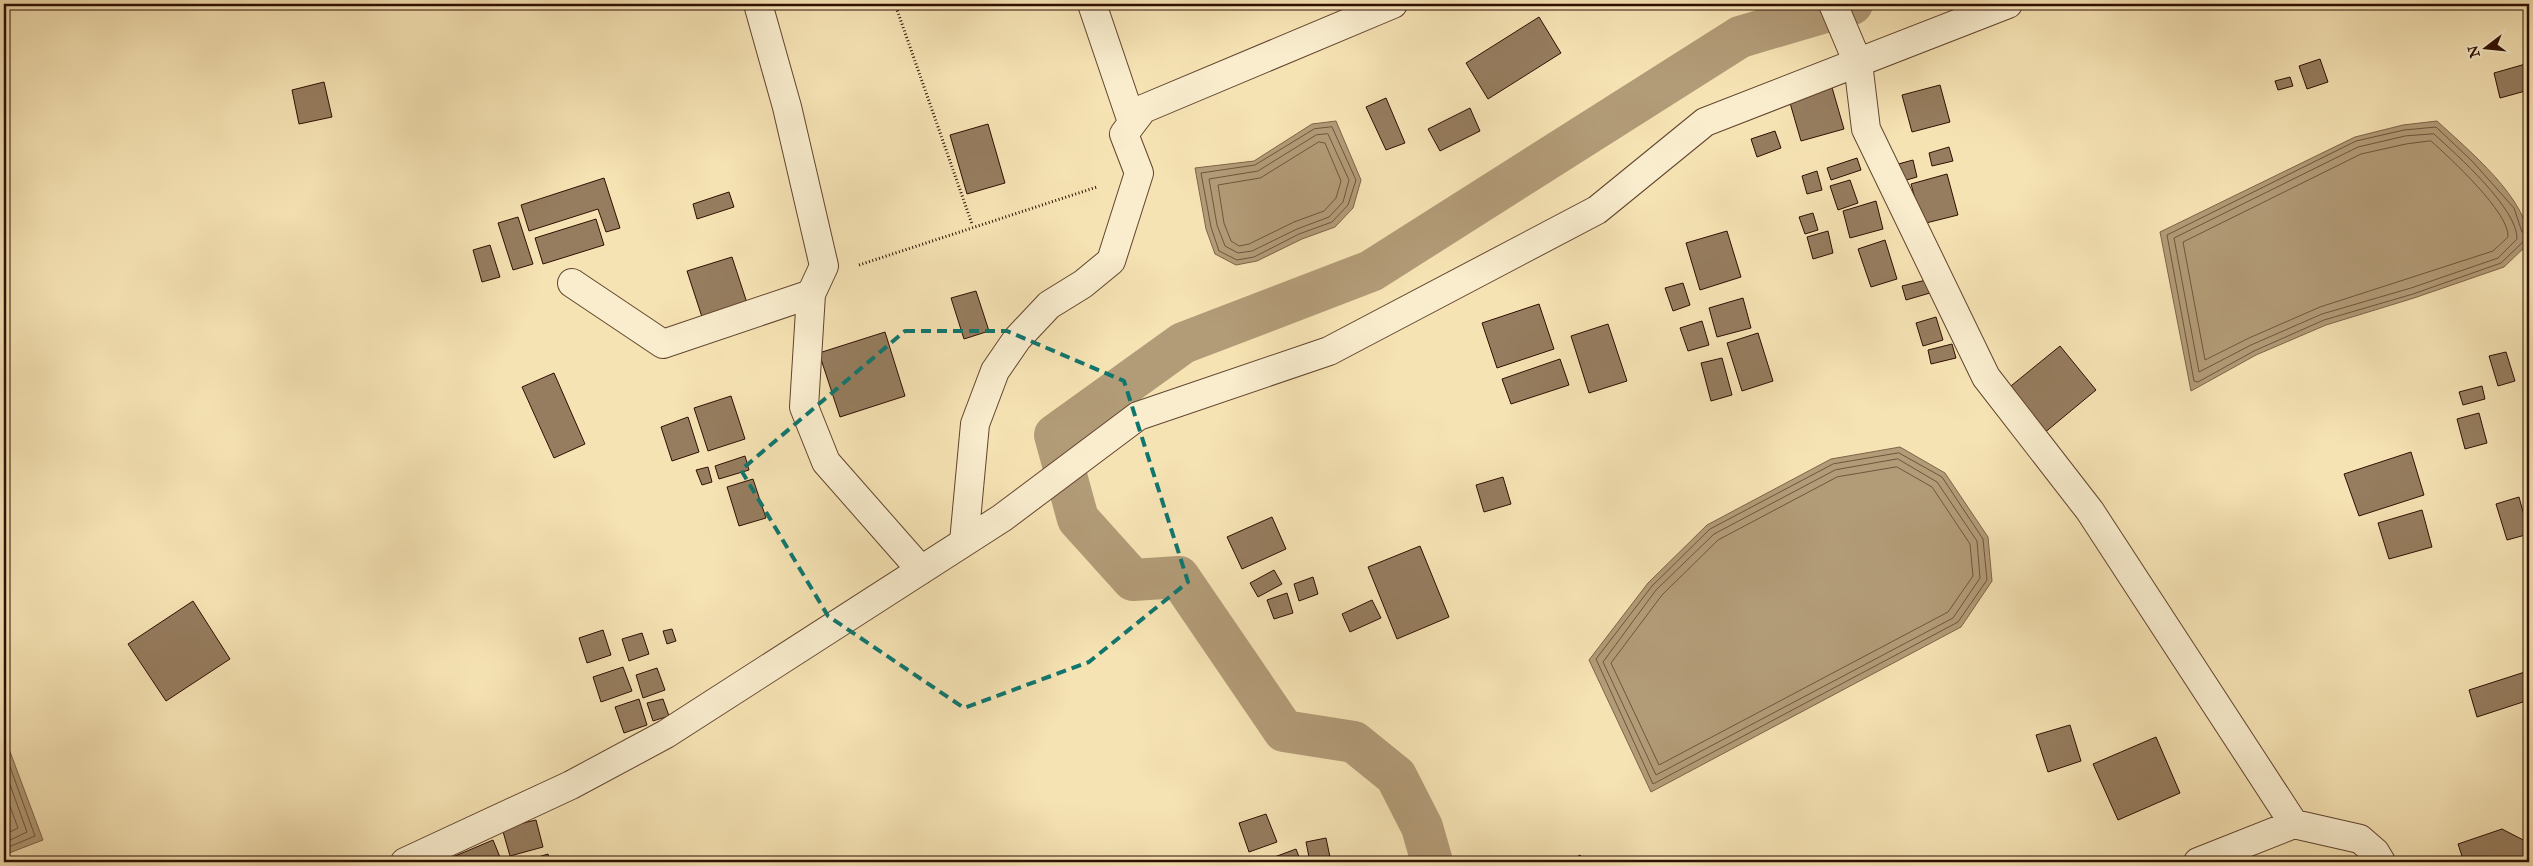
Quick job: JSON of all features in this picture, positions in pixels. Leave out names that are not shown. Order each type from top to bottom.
[{"type":"street","points":[[758,4],[787,107],[824,266],[812,294],[804,407],[826,462],[921,570]]},
{"type":"street","points":[[1092,4],[1132,122]]},
{"type":"street","points":[[964,542],[975,424],[995,371],[1017,339],[1050,305],[1083,284],[1111,261],[1138,174],[1124,134],[1142,109],[1393,4]]},
{"type":"street","points":[[1833,4],[1858,63],[1866,130],[1986,377],[2090,510],[2294,824]]},
{"type":"street","points":[[405,862],[571,786],[666,734],[1002,518],[1138,416],[1329,351],[1597,210],[1705,122],[2008,4]]},
{"type":"street","points":[[572,283],[663,344],[812,294]]},
{"type":"street","points":[[2198,862],[2294,824],[2360,840],[2375,852],[2381,862]]},
{"type":"path","points":[[895,4],[972,224]]},
{"type":"path","points":[[853,267],[1138,174]]},
{"type":"highlighted area","points":[[905,331],[1007,331],[1124,381],[1188,582],[1089,662],[964,708],[828,616],[741,470]]},
{"type":"water","points":[[1336,121],[1361,180],[1353,208],[1335,227],[1302,239],[1257,261],[1236,265],[1215,254],[1206,229],[1195,168],[1254,161],[1312,124]]},
{"type":"water","points":[[2437,121],[2495,176],[2508,193],[2519,209],[2526,226],[2529,243],[2504,267],[2414,298],[2326,325],[2256,355],[2191,391],[2160,232],[2355,137],[2403,125]]},
{"type":"water","points":[[1900,447],[1945,473],[1988,537],[1992,581],[1961,627],[1651,792],[1589,660],[1648,583],[1707,525],[1831,459]]},
{"type":"water","points":[[6,741],[43,840],[4,855],[4,742]]},
{"type":"building","points":[[1539,17],[1561,53],[1488,99],[1466,63]]},
{"type":"building","points":[[2320,59],[2328,82],[2307,89],[2299,66]]},
{"type":"building","points":[[2529,63],[2529,90],[2500,98],[2494,73]]},
{"type":"building","points":[[2290,77],[2293,86],[2278,90],[2275,81]]},
{"type":"building","points":[[324,82],[332,117],[299,124],[292,90]]},
{"type":"building","points":[[1831,84],[1844,129],[1801,141],[1788,96]]},
{"type":"building","points":[[1940,85],[1950,122],[1912,132],[1902,95]]},
{"type":"building","points":[[1386,98],[1405,143],[1386,150],[1366,107]]},
{"type":"building","points":[[1470,108],[1480,131],[1440,151],[1428,129]]},
{"type":"building","points":[[988,124],[1005,183],[967,194],[950,135]]},
{"type":"building","points":[[1775,131],[1781,148],[1757,157],[1751,139]]},
{"type":"building","points":[[1949,147],[1953,161],[1932,166],[1929,153]]},
{"type":"building","points":[[1857,158],[1861,170],[1831,180],[1827,168]]},
{"type":"building","points":[[1913,160],[1917,177],[1896,183],[1891,166]]},
{"type":"building","points":[[1817,171],[1822,190],[1807,194],[1802,176]]},
{"type":"building","points":[[1947,174],[1958,215],[1922,224],[1911,184]]},
{"type":"building","points":[[604,178],[620,228],[606,232],[598,209],[529,231],[521,205]]},
{"type":"building","points":[[1850,180],[1858,203],[1838,210],[1830,186]]},
{"type":"building","points":[[729,192],[734,207],[697,219],[693,204]]},
{"type":"building","points":[[1876,201],[1883,229],[1850,238],[1843,211]]},
{"type":"building","points":[[1813,213],[1818,230],[1805,234],[1799,217]]},
{"type":"building","points":[[518,217],[533,264],[513,270],[498,223]]},
{"type":"building","points":[[596,219],[604,245],[543,264],[535,238]]},
{"type":"building","points":[[1727,231],[1741,277],[1700,290],[1686,243]]},
{"type":"building","points":[[1828,231],[1833,253],[1813,259],[1807,237]]},
{"type":"building","points":[[1885,240],[1897,279],[1871,287],[1858,249]]},
{"type":"building","points":[[490,245],[500,277],[482,282],[473,250]]},
{"type":"building","points":[[732,257],[747,303],[702,317],[687,271]]},
{"type":"building","points":[[1926,280],[1930,293],[1906,300],[1902,286]]},
{"type":"building","points":[[1683,283],[1690,305],[1673,311],[1665,288]]},
{"type":"building","points":[[976,291],[989,331],[964,339],[951,298]]},
{"type":"building","points":[[1743,298],[1751,328],[1717,337],[1709,308]]},
{"type":"building","points":[[1539,304],[1554,349],[1497,368],[1482,323]]},
{"type":"building","points":[[1936,317],[1943,340],[1923,346],[1916,323]]},
{"type":"building","points":[[1702,321],[1709,345],[1688,351],[1680,328]]},
{"type":"building","points":[[1608,324],[1627,381],[1589,393],[1571,336]]},
{"type":"building","points":[[885,332],[905,396],[840,417],[819,353]]},
{"type":"building","points":[[1758,333],[1773,381],[1742,391],[1727,343]]},
{"type":"building","points":[[1952,344],[1956,358],[1931,364],[1928,350]]},
{"type":"building","points":[[2060,346],[2096,390],[2043,434],[2006,390]]},
{"type":"building","points":[[2506,352],[2515,381],[2498,386],[2489,356]]},
{"type":"building","points":[[1722,358],[1732,395],[1711,401],[1701,363]]},
{"type":"building","points":[[1560,359],[1569,385],[1511,404],[1502,379]]},
{"type":"building","points":[[2529,364],[2529,379],[2526,365]]},
{"type":"building","points":[[554,373],[585,444],[554,458],[522,387]]},
{"type":"building","points":[[2482,386],[2485,399],[2463,405],[2459,392]]},
{"type":"building","points":[[731,396],[745,439],[708,451],[694,408]]},
{"type":"building","points":[[2479,413],[2487,443],[2465,449],[2457,419]]},
{"type":"building","points":[[688,417],[699,452],[672,461],[661,427]]},
{"type":"building","points":[[2411,452],[2424,495],[2359,516],[2344,474]]},
{"type":"building","points":[[745,456],[749,470],[719,479],[715,466]]},
{"type":"building","points":[[708,467],[712,482],[702,485],[696,470]]},
{"type":"building","points":[[1503,477],[1511,504],[1484,512],[1476,485]]},
{"type":"building","points":[[753,479],[766,518],[739,526],[727,487]]},
{"type":"building","points":[[2519,497],[2529,534],[2507,540],[2496,504]]},
{"type":"building","points":[[2422,510],[2432,547],[2389,559],[2378,523]]},
{"type":"building","points":[[1272,517],[1286,549],[1242,569],[1227,537]]},
{"type":"building","points":[[1420,546],[1449,617],[1397,639],[1368,567]]},
{"type":"building","points":[[1274,570],[1282,584],[1258,597],[1250,583]]},
{"type":"building","points":[[1313,577],[1318,594],[1299,601],[1294,584]]},
{"type":"building","points":[[1287,593],[1293,613],[1274,619],[1267,600]]},
{"type":"building","points":[[1372,600],[1381,618],[1350,632],[1342,614]]},
{"type":"building","points":[[193,601],[230,659],[166,701],[128,644]]},
{"type":"building","points":[[672,629],[676,641],[667,644],[663,631]]},
{"type":"building","points":[[603,630],[611,655],[587,663],[579,638]]},
{"type":"building","points":[[642,633],[649,654],[629,661],[622,639]]},
{"type":"building","points":[[623,667],[632,691],[601,702],[593,677]]},
{"type":"building","points":[[657,668],[665,690],[643,698],[636,675]]},
{"type":"building","points":[[2528,671],[2529,700],[2477,717],[2469,690]]},
{"type":"building","points":[[639,699],[647,725],[624,733],[615,707]]},
{"type":"building","points":[[663,699],[669,716],[653,721],[647,703]]},
{"type":"building","points":[[2070,725],[2081,761],[2048,772],[2036,735]]},
{"type":"building","points":[[2156,737],[2180,793],[2118,820],[2093,764]]},
{"type":"building","points":[[1266,814],[1277,842],[1249,852],[1239,823]]},
{"type":"building","points":[[536,820],[543,847],[510,856],[502,828]]},
{"type":"building","points":[[2502,829],[2529,843],[2529,862],[2464,862],[2458,844]]},
{"type":"building","points":[[1326,838],[1331,862],[1310,862],[1306,842]]},
{"type":"building","points":[[493,840],[502,862],[441,862]]},
{"type":"building","points":[[1296,849],[1301,862],[1261,862]]},
{"type":"building","points":[[548,854],[550,862],[522,862]]},
{"type":"building","points":[[1580,855],[1584,862],[1569,862]]},
{"type":"building","points":[[2293,857],[2294,862],[2276,862]]},
{"type":"waterway","points":[[1432,862],[1422,827],[1396,776],[1354,742],[1284,731],[1179,577],[1133,580],[1078,519],[1055,435],[1183,343],[1371,271],[1740,37],[1852,4]]}]
